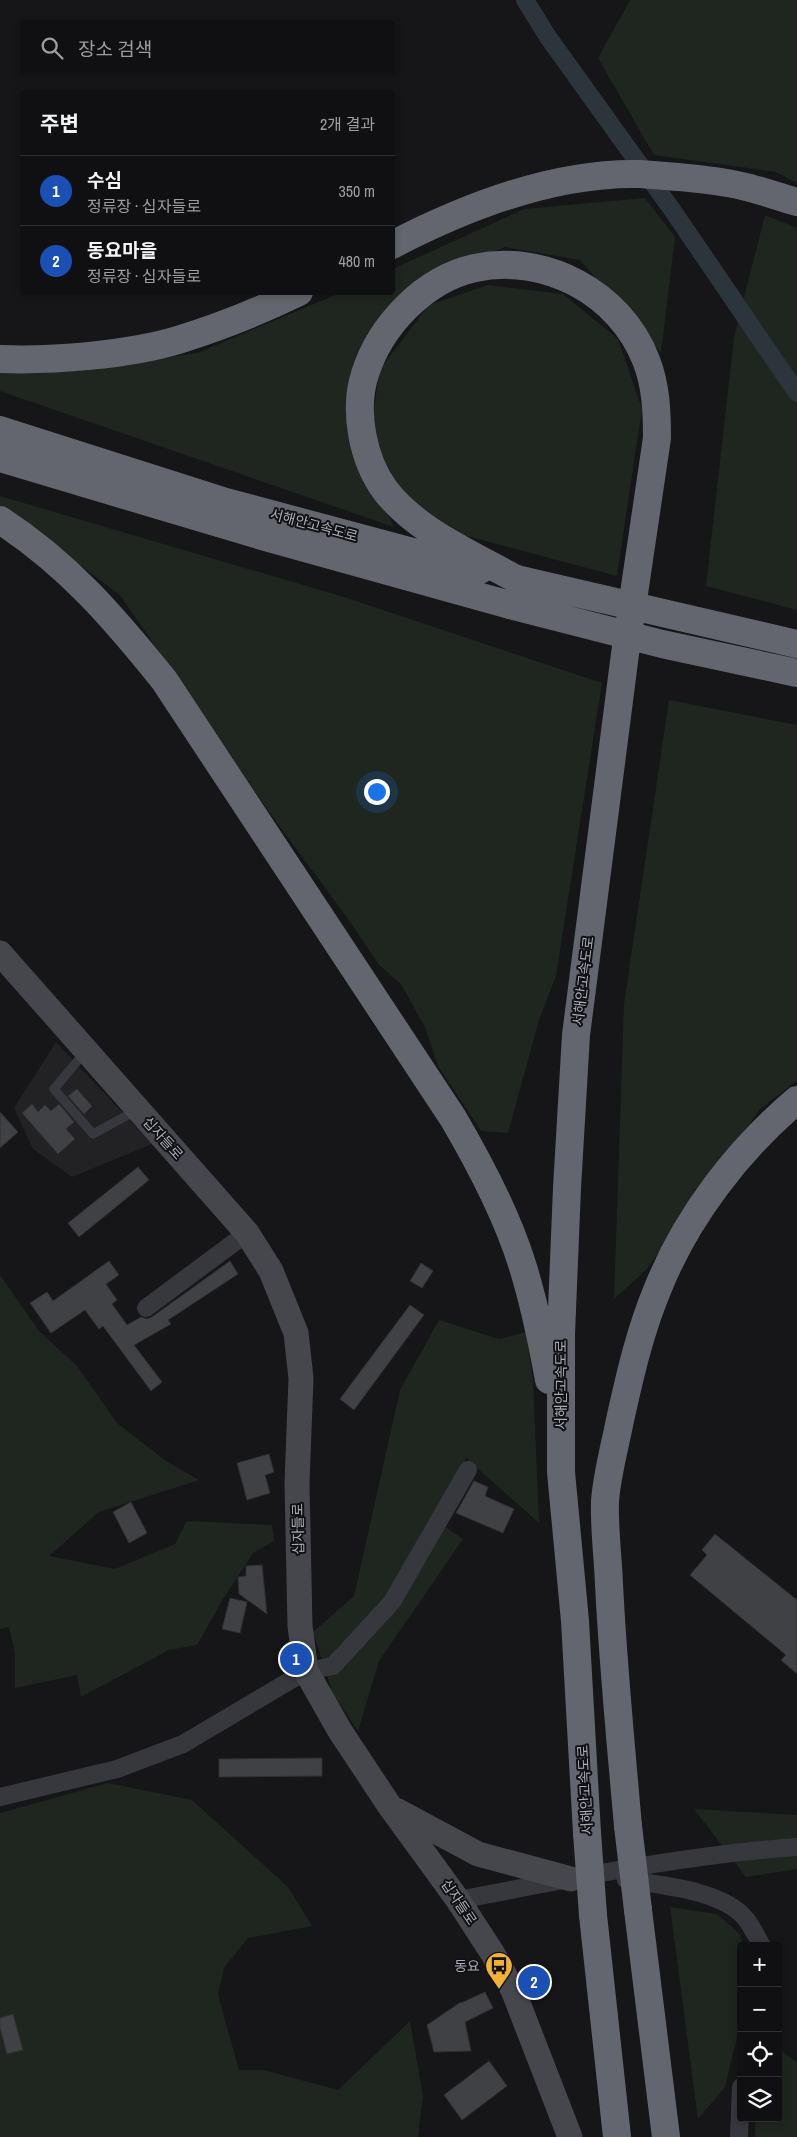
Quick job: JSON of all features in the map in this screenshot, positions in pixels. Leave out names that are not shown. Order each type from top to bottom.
[{"type":"highway","points":[[395,244],[456,214],[510,195],[549,185],[597,177],[639,174],[692,178],[741,185],[797,202]]},
{"type":"highway","name":"서해안고속도로","points":[[513,592],[412,516],[385,489],[367,454],[361,416],[361,396],[364,375],[372,356],[383,337],[412,302],[430,288],[474,268],[520,265],[545,270],[580,284],[609,305],[624,320],[646,360],[654,386],[657,438],[625,654],[576,1034],[561,1334],[562,1472],[575,1621],[587,1833],[593,1915],[617,2137]]},
{"type":"highway","points":[[0,359],[102,354],[176,340],[263,309],[293,295]]},
{"type":"highway","name":"서해안고속도로","points":[[0,430],[513,592],[662,644],[797,673]]},
{"type":"highway","name":"서해안고속도로","points":[[0,458],[262,536],[513,592],[797,644]]},
{"type":"highway","points":[[0,520],[84,586],[123,628],[164,680],[453,1118],[477,1159],[522,1262],[537,1317],[551,1388],[562,1472]]},
{"type":"highway","points":[[666,2137],[628,1826],[612,1650],[606,1501],[628,1384],[641,1334],[658,1287],[680,1242],[710,1196],[740,1157],[797,1100]]},
{"type":"main road","name":"십자들로","points":[[0,953],[247,1233],[271,1271],[296,1333],[301,1378],[297,1483],[300,1626],[306,1671],[340,1731],[391,1808],[458,1900],[493,1954],[513,1990],[570,2137]]},
{"type":"main road","points":[[391,1808],[478,1854],[579,1877]]},
{"type":"street","points":[[146,1308],[247,1233]]},
{"type":"street","points":[[0,1797],[117,1769],[184,1744],[306,1671],[332,1666],[392,1602],[468,1470]]},
{"type":"street","points":[[458,1900],[579,1877],[747,1851],[797,1847]]},
{"type":"street","points":[[579,1877],[682,1888],[723,1902],[745,1918],[760,1942]]},
{"type":"street","points":[[738,2137],[739,2122]]},
{"type":"lane","points":[[86,1052],[54,1089],[93,1134],[138,1110]]},
{"type":"shaded area","points":[[630,0],[797,0],[797,183],[776,172],[654,155],[598,58]]},
{"type":"shaded area","points":[[645,198],[675,237],[661,353],[580,260],[505,247],[411,284],[358,354],[349,436],[394,527],[0,391],[0,372],[74,371],[197,353],[335,295],[395,295],[395,268],[524,209]]},
{"type":"shaded area","points":[[765,215],[797,228],[797,610],[706,586],[734,337]]},
{"type":"shaded area","points":[[488,285],[563,294],[618,339],[642,409],[617,576],[463,535],[412,501],[367,454],[380,369],[429,305]]},
{"type":"shaded area","points":[[0,496],[344,597],[602,683],[556,976],[539,1020],[508,1133],[481,1131],[438,1066],[425,1027],[401,984],[379,965],[346,916],[269,812],[120,595],[0,505]]},
{"type":"shaded area","points":[[669,700],[797,725],[797,1081],[760,1109],[646,1270],[614,1299],[624,1004]]},
{"type":"shaded area","points":[[56,1042],[152,1144],[72,1177],[33,1149],[14,1108]]},
{"type":"shaded area","points":[[0,1275],[39,1331],[77,1366],[117,1423],[166,1461],[199,1480],[99,1512],[49,1556],[115,1569],[175,1544],[187,1521],[272,1525],[274,1541],[253,1553],[223,1599],[197,1645],[169,1650],[81,1697],[77,1675],[15,1688],[15,1654],[9,1627],[0,1629]]},
{"type":"shaded area","points":[[439,1320],[499,1339],[526,1332],[533,1380],[539,1523],[466,1458],[444,1526],[463,1539],[379,1661],[358,1731],[333,1694],[313,1632],[354,1596],[400,1390]]},
{"type":"shaded area","points":[[108,1783],[192,1800],[288,1887],[312,1926],[248,1938],[224,1968],[218,1995],[239,2070],[264,2070],[338,2090],[410,2021],[423,2096],[418,2137],[0,2137],[0,1813]]},
{"type":"shaded area","points":[[694,1809],[797,1815],[797,1869],[746,1877]]},
{"type":"shaded area","points":[[670,1907],[717,1914],[740,1934],[742,1942],[737,1942],[737,2037],[725,2087],[698,2119]]},
{"type":"shaded area","points":[[782,2052],[797,2062],[797,2137],[755,2137],[755,2122],[782,2122]]},
{"type":"building","points":[[77,1089],[92,1106],[84,1114],[68,1096]]},
{"type":"building","points":[[32,1104],[38,1112],[45,1105],[51,1111],[59,1104],[74,1122],[66,1129],[75,1139],[58,1154],[22,1113]]},
{"type":"building","points":[[0,1112],[18,1132],[0,1148]]},
{"type":"building","points":[[138,1167],[149,1180],[79,1237],[68,1223]]},
{"type":"building","points":[[109,1261],[119,1275],[106,1284],[117,1300],[112,1304],[127,1325],[141,1317],[147,1319],[152,1317],[230,1261],[238,1274],[168,1320],[171,1324],[134,1345],[162,1382],[151,1391],[103,1326],[99,1329],[85,1310],[51,1333],[30,1303],[47,1292],[53,1301]]},
{"type":"building","points":[[421,1263],[433,1271],[422,1288],[410,1281]]},
{"type":"building","points":[[410,1305],[424,1315],[354,1410],[340,1399]]},
{"type":"building","points":[[269,1454],[274,1472],[265,1475],[270,1493],[247,1500],[237,1463]]},
{"type":"building","points":[[474,1481],[488,1487],[485,1496],[514,1509],[503,1533],[456,1513]]},
{"type":"building","points":[[131,1502],[147,1533],[129,1543],[113,1512]]},
{"type":"building","points":[[715,1534],[797,1600],[797,1674],[781,1660],[786,1655],[690,1575],[707,1555],[702,1550]]},
{"type":"building","points":[[262,1565],[267,1614],[239,1594],[238,1577],[246,1576],[246,1566]]},
{"type":"building","points":[[230,1598],[247,1602],[240,1633],[222,1629]]},
{"type":"building","points":[[322,1758],[322,1776],[219,1777],[219,1759]]},
{"type":"building","points":[[485,1992],[493,2008],[465,2022],[471,2051],[434,2052],[427,2025],[461,2002]]},
{"type":"building","points":[[13,2014],[23,2050],[7,2054],[0,2028],[0,2018]]},
{"type":"building","points":[[489,2061],[507,2086],[462,2120],[444,2095]]},
{"type":"waterway","points":[[525,0],[548,37],[673,211],[797,393]]},
{"type":"place","name":"수심","points":[[296,1659]]},
{"type":"place","name":"동요마을","points":[[534,1982]]},
{"type":"place","name":"동요","points":[[499,1990]]}]
